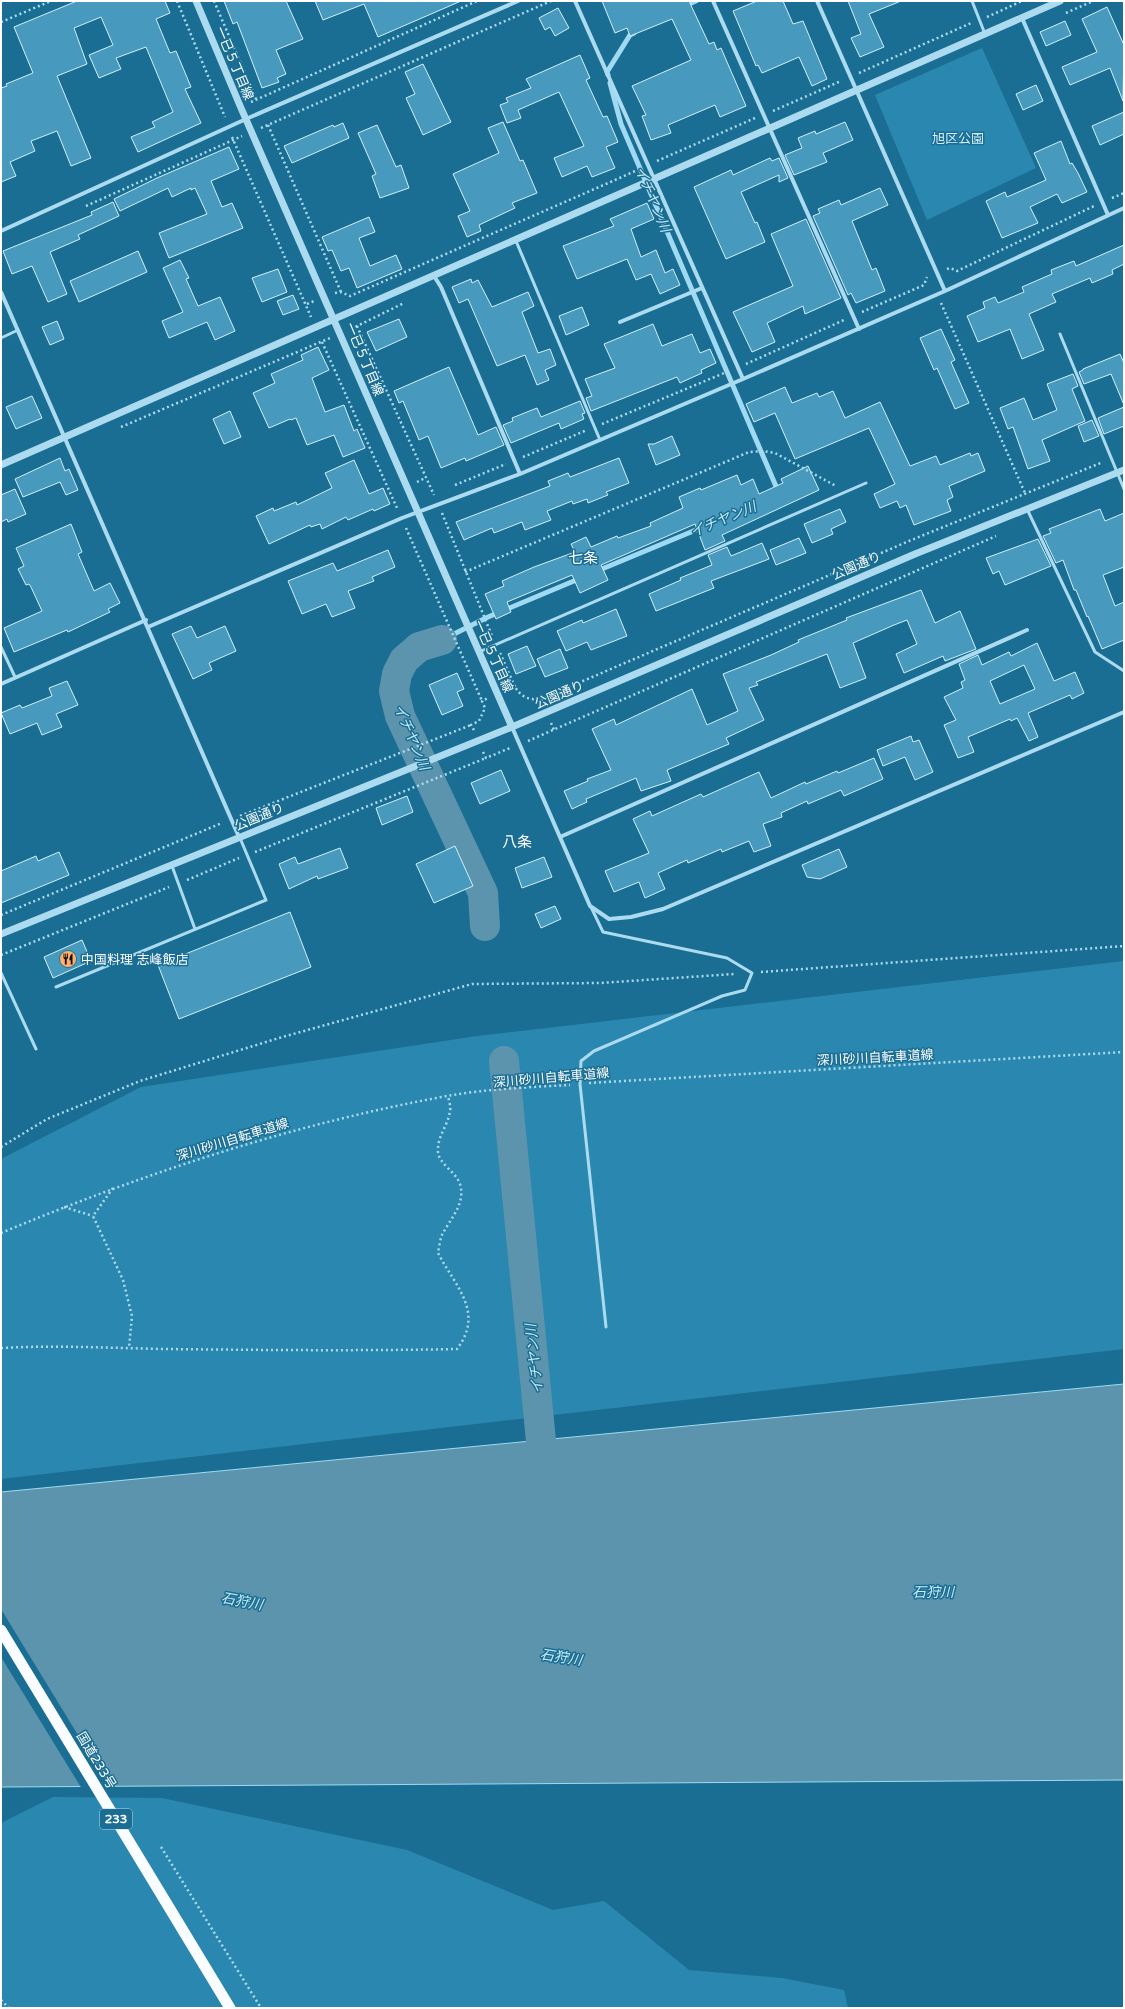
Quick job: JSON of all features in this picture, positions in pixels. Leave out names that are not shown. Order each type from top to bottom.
[{"type":"highway","name":"国道233号","points":[[1,1630],[230,2008]]},
{"type":"street","name":"一已５丁目線","points":[[196,1],[246,119],[512,727]]},
{"type":"street","points":[[1,231],[246,119],[518,1]]},
{"type":"street","points":[[575,1],[743,379]]},
{"type":"street","points":[[713,1],[859,329]]},
{"type":"street","points":[[817,1],[945,291]]},
{"type":"street","points":[[1,466],[1060,1]]},
{"type":"street","points":[[1022,18],[1108,215]]},
{"type":"street","points":[[148,627],[402,518],[520,474],[743,379],[937,295],[1124,208]]},
{"type":"street","points":[[434,276],[441,287],[520,474]]},
{"type":"street","points":[[620,322],[702,288]]},
{"type":"street","points":[[1,292],[146,620],[239,837]]},
{"type":"street","name":"公園通り","points":[[1,934],[512,727],[817,595],[1124,470]]},
{"type":"street","points":[[1,684],[146,620]]},
{"type":"street","points":[[560,837],[1027,630]]},
{"type":"street","points":[[512,727],[590,906],[609,919],[631,917],[663,909],[1124,712]]},
{"type":"lane","points":[[972,1],[985,34]]},
{"type":"lane","points":[[515,240],[600,440]]},
{"type":"lane","points":[[1,338],[18,330]]},
{"type":"lane","points":[[1060,334],[1110,459],[1124,489]]},
{"type":"lane","points":[[479,652],[866,482]]},
{"type":"lane","points":[[1027,509],[1095,652],[1124,671]]},
{"type":"lane","points":[[1,647],[15,678]]},
{"type":"lane","points":[[56,987],[266,900],[239,837]]},
{"type":"lane","points":[[171,864],[196,929]]},
{"type":"lane","points":[[590,906],[603,932],[726,958],[752,973],[745,990],[722,996],[594,1051],[581,1061],[580,1084],[606,1327]]},
{"type":"lane","points":[[1,973],[36,1049]]},
{"type":"path","points":[[1,22],[50,1]]},
{"type":"path","points":[[177,1],[234,140],[307,304],[322,342],[402,518],[482,701]]},
{"type":"path","points":[[214,1],[340,292]]},
{"type":"path","points":[[81,208],[551,1]]},
{"type":"path","points":[[307,304],[340,292],[350,296],[1022,1]]},
{"type":"path","points":[[1060,16],[1093,1]]},
{"type":"path","points":[[448,488],[738,368],[924,285],[927,278],[937,273],[950,268],[957,271],[1124,193]]},
{"type":"path","points":[[937,295],[1025,493]]},
{"type":"path","points":[[114,430],[322,342],[406,303]]},
{"type":"path","points":[[465,572],[749,452],[763,451],[775,453],[845,492]]},
{"type":"path","points":[[541,698],[1025,493],[1110,459]]},
{"type":"path","points":[[433,495],[441,492]]},
{"type":"path","points":[[554,730],[997,535]]},
{"type":"path","points":[[1,915],[232,819],[472,725]]},
{"type":"path","points":[[1,955],[486,758]]},
{"type":"path","points":[[1,1147],[47,1119],[140,1081],[279,1038],[472,984],[600,983],[1124,946]]},
{"type":"path","name":"深川砂川自転車道線","points":[[1,1233],[113,1188],[202,1157],[289,1132],[448,1096],[580,1084],[1124,1052]]},
{"type":"path","points":[[1,1348],[49,1345],[345,1352],[457,1349],[466,1338],[470,1320],[467,1301],[448,1273],[438,1253],[442,1236],[458,1209],[460,1195],[460,1185],[454,1175],[439,1158],[438,1153],[438,1138],[450,1111],[448,1096]]},
{"type":"path","points":[[93,1216],[113,1188]]},
{"type":"path","points":[[64,1207],[93,1216],[122,1280],[132,1316],[129,1348]]},
{"type":"path","points":[[161,1847],[261,2008]]},
{"type":"path","points":[[1,2000],[9,2008]]},
{"type":"green space","name":"旭区公園","points":[[982,48],[1036,168],[927,220],[875,95]]},
{"type":"green space","points":[[1124,961],[1124,1349],[1,1479],[1,1159],[141,1087],[477,1036]]},
{"type":"green space","points":[[53,1797],[162,1798],[407,1850],[553,1910],[604,1901],[689,1970],[782,1978],[844,1990],[848,2008],[1,2008],[1,1823]]},
{"type":"water","name":"石狩川","points":[[1124,1384],[1124,1780],[1,1787],[1,1492]]},
{"type":"pier","points":[[1,1609],[111,1789],[82,1789],[1,1657]]},
{"type":"building","points":[[77,1],[165,1],[170,13],[156,19],[170,53],[176,51],[191,87],[185,89],[201,123],[138,152],[131,137],[155,127],[152,122],[173,112],[146,47],[116,58],[121,69],[99,78],[89,55],[113,45],[101,17],[74,28],[87,64],[57,76],[91,158],[71,166],[57,131],[31,141],[35,151],[10,162],[16,176],[1,182],[1,88],[7,86],[6,84],[33,73],[14,27]]},
{"type":"building","points":[[224,1],[286,1],[303,39],[276,50],[286,74],[277,78],[279,82],[262,88],[237,22],[233,24]]},
{"type":"building","points":[[315,1],[461,1],[378,37],[364,4],[323,20]]},
{"type":"building","points":[[602,1],[689,1],[709,44],[714,42],[717,50],[721,48],[746,106],[720,117],[715,105],[668,125],[671,133],[651,140],[642,116],[646,115],[632,86],[691,60],[672,19],[630,36],[627,28],[615,33]]},
{"type":"building","points":[[757,1],[783,1],[793,24],[803,21],[827,79],[812,86],[799,57],[762,73],[758,65],[756,66],[733,11]]},
{"type":"building","points":[[848,1],[901,1],[869,14],[884,47],[860,57],[851,38],[861,34]]},
{"type":"building","points":[[1107,7],[1124,45],[1123,101],[1110,68],[1070,85],[1062,67],[1097,52],[1082,19]]},
{"type":"building","points":[[558,8],[569,28],[555,36],[550,27],[545,30],[539,18]]},
{"type":"building","points":[[1065,21],[1071,35],[1046,46],[1040,32]]},
{"type":"building","points":[[580,55],[590,78],[586,80],[603,117],[607,116],[618,142],[606,147],[615,168],[592,177],[587,166],[562,177],[554,158],[584,146],[559,92],[518,110],[521,118],[507,123],[500,105],[508,102],[506,98],[531,88],[526,79]]},
{"type":"building","points":[[423,64],[451,122],[423,135],[406,98],[415,94],[405,72]]},
{"type":"building","points":[[1036,85],[1043,101],[1023,110],[1016,94]]},
{"type":"building","points":[[1124,112],[1124,134],[1100,145],[1092,126]]},
{"type":"building","points":[[503,122],[520,161],[523,160],[537,193],[512,203],[515,208],[479,225],[481,231],[467,237],[458,216],[470,211],[453,174],[499,153],[488,128]]},
{"type":"building","points":[[845,122],[853,140],[823,153],[827,162],[794,175],[785,155],[802,148],[798,138],[815,131],[816,134]]},
{"type":"building","points":[[343,123],[349,138],[292,163],[284,146],[333,125],[334,127]]},
{"type":"building","points":[[377,125],[396,167],[401,165],[409,188],[380,198],[372,176],[376,174],[358,133]]},
{"type":"building","points":[[1061,141],[1070,164],[1072,163],[1087,192],[1062,203],[1057,194],[1030,207],[1038,223],[1002,238],[986,201],[1005,192],[1007,197],[1046,180],[1034,153]]},
{"type":"building","points":[[229,147],[239,169],[211,181],[222,207],[232,203],[243,228],[169,258],[159,233],[207,214],[195,188],[191,190],[191,188],[172,197],[168,188],[120,211],[114,199],[157,178]]},
{"type":"building","points":[[770,158],[772,161],[779,158],[788,178],[779,182],[779,175],[741,192],[755,223],[757,222],[765,242],[726,259],[694,187],[731,170],[733,175]]},
{"type":"building","points":[[880,188],[888,205],[852,221],[872,270],[876,268],[885,291],[856,303],[851,293],[848,295],[813,216],[820,213],[818,209],[839,200],[841,205]]},
{"type":"building","points":[[113,202],[119,216],[78,235],[80,239],[50,252],[67,294],[48,302],[32,266],[12,274],[3,251],[92,215],[91,212]]},
{"type":"building","points":[[647,203],[654,219],[631,229],[641,257],[656,250],[665,273],[673,269],[680,285],[660,294],[651,274],[636,280],[627,259],[577,279],[563,246],[614,226],[610,219]]},
{"type":"building","points":[[369,217],[375,232],[359,238],[370,266],[396,255],[402,269],[357,288],[349,268],[341,271],[332,250],[328,251],[322,237]]},
{"type":"building","points":[[806,219],[841,298],[805,314],[803,306],[767,323],[775,342],[752,352],[733,312],[793,286],[771,234]]},
{"type":"building","points":[[1124,245],[1124,264],[1112,270],[1113,274],[1092,283],[1090,278],[1052,294],[1056,302],[1029,314],[1044,350],[1022,359],[1010,329],[978,342],[967,316],[985,308],[983,302],[995,297],[998,303],[1024,292],[1022,287],[1052,274],[1051,270],[1074,261],[1076,266]]},
{"type":"building","points":[[138,251],[147,272],[79,302],[70,281]]},
{"type":"building","points":[[180,260],[189,278],[186,279],[198,306],[220,297],[235,331],[215,340],[207,322],[169,338],[162,321],[183,312],[163,268]]},
{"type":"building","points":[[278,269],[287,292],[262,302],[252,278]]},
{"type":"building","points":[[471,279],[472,283],[478,280],[492,307],[528,292],[534,306],[522,312],[538,353],[550,349],[556,365],[545,370],[549,380],[537,385],[525,355],[497,366],[468,299],[459,303],[452,287]]},
{"type":"building","points":[[293,295],[299,309],[283,315],[277,301]]},
{"type":"building","points":[[582,307],[589,325],[566,335],[559,316]]},
{"type":"building","points":[[399,319],[407,337],[376,351],[367,332]]},
{"type":"building","points":[[57,321],[64,339],[50,345],[42,327]]},
{"type":"building","points":[[653,324],[662,346],[692,334],[700,353],[710,349],[716,363],[701,370],[702,373],[680,383],[677,377],[591,411],[586,398],[592,396],[585,379],[615,368],[604,344]]},
{"type":"building","points":[[941,329],[955,360],[951,362],[969,403],[955,409],[937,368],[934,370],[920,338]]},
{"type":"building","points":[[318,347],[329,370],[312,378],[325,412],[344,405],[354,431],[357,429],[365,448],[343,457],[334,435],[307,445],[296,418],[269,428],[253,393],[275,383],[271,374],[303,360],[301,355]]},
{"type":"building","points":[[1120,354],[1124,363],[1124,405],[1111,374],[1084,384],[1079,372]]},
{"type":"building","points":[[449,367],[478,435],[496,427],[504,445],[466,461],[465,458],[441,468],[428,436],[419,440],[403,401],[399,403],[394,391]]},
{"type":"building","points":[[1073,374],[1078,386],[1072,389],[1085,421],[1042,440],[1050,461],[1028,469],[1013,427],[1008,429],[1000,408],[1024,398],[1033,420],[1057,410],[1047,384]]},
{"type":"building","points":[[785,387],[792,403],[817,393],[819,397],[833,391],[845,418],[880,402],[910,466],[936,456],[940,465],[970,453],[971,456],[978,453],[985,471],[949,486],[953,497],[947,500],[951,511],[914,525],[906,505],[900,508],[897,501],[880,508],[874,494],[895,484],[869,428],[795,459],[775,413],[754,422],[746,404]]},
{"type":"building","points":[[32,396],[42,418],[16,429],[6,407]]},
{"type":"building","points":[[580,401],[585,413],[582,414],[584,419],[561,429],[559,423],[511,443],[503,425],[513,421],[512,418],[537,408],[541,417]]},
{"type":"building","points":[[1124,407],[1124,426],[1104,434],[1098,418]]},
{"type":"building","points":[[230,411],[241,437],[224,444],[213,419]]},
{"type":"building","points":[[1092,420],[1099,436],[1084,442],[1078,426]]},
{"type":"building","points":[[672,436],[680,455],[656,465],[648,444],[654,444]]},
{"type":"building","points":[[60,458],[65,471],[69,469],[78,490],[66,495],[60,482],[23,497],[15,479]]},
{"type":"building","points":[[619,458],[629,483],[606,492],[608,495],[588,503],[587,499],[573,504],[572,501],[547,511],[551,520],[525,530],[522,522],[494,533],[492,528],[464,540],[456,522],[550,486],[548,481],[568,473],[570,477]]},
{"type":"building","points":[[354,460],[369,494],[383,488],[390,504],[374,511],[373,509],[348,520],[346,517],[322,529],[320,524],[311,527],[310,525],[269,544],[256,516],[273,508],[274,511],[296,502],[297,505],[332,488],[325,473]]},
{"type":"building","points":[[808,466],[819,490],[722,535],[725,541],[705,550],[695,524],[601,565],[608,580],[580,593],[572,575],[507,602],[511,612],[496,619],[485,594],[504,586],[502,581],[575,552],[571,544],[586,537],[591,547],[617,536],[618,538],[651,526],[650,523],[683,508],[679,497],[700,488],[701,490],[737,475],[741,485],[753,479],[759,494],[783,483],[781,479]]},
{"type":"building","points":[[15,489],[26,514],[8,522],[7,519],[1,522],[1,495]]},
{"type":"building","points":[[840,509],[846,522],[831,529],[833,534],[812,543],[804,524]]},
{"type":"building","points":[[1100,509],[1105,521],[1124,513],[1124,567],[1103,575],[1115,606],[1124,602],[1124,640],[1102,649],[1076,590],[1074,590],[1063,560],[1056,563],[1043,536],[1051,533],[1049,529]]},
{"type":"building","points":[[71,524],[82,552],[78,554],[94,591],[110,583],[120,603],[108,609],[110,612],[68,632],[67,630],[14,652],[4,628],[42,611],[31,587],[29,584],[26,585],[18,569],[24,566],[16,548]]},
{"type":"building","points":[[799,538],[806,553],[776,565],[770,550]]},
{"type":"building","points":[[1038,539],[1051,566],[1005,585],[999,571],[993,574],[986,558]]},
{"type":"building","points":[[762,543],[769,559],[711,581],[714,588],[656,611],[649,594],[681,580],[680,578],[712,565],[708,555],[727,547],[731,556]]},
{"type":"building","points":[[388,550],[395,567],[372,577],[374,581],[348,591],[355,608],[332,617],[326,604],[302,614],[288,581],[333,563],[337,571]]},
{"type":"building","points":[[921,590],[935,623],[960,611],[976,649],[945,661],[943,656],[904,673],[896,654],[917,644],[907,620],[894,625],[853,643],[866,678],[840,688],[827,654],[756,682],[758,685],[749,688],[764,720],[726,738],[729,744],[667,770],[671,781],[641,791],[636,778],[586,799],[587,802],[572,809],[564,791],[588,781],[587,779],[611,770],[592,729],[614,719],[616,725],[692,689],[707,725],[738,711],[723,674],[771,655],[799,642],[798,640],[847,620],[846,618]]},
{"type":"building","points":[[616,609],[627,636],[591,650],[587,642],[566,651],[557,631],[582,620],[583,623]]},
{"type":"building","points":[[191,626],[197,638],[225,626],[236,651],[209,663],[212,670],[193,679],[172,634]]},
{"type":"building","points":[[1037,643],[1054,681],[1075,672],[1084,693],[1072,699],[1070,695],[1028,713],[1038,737],[1029,741],[1017,718],[1011,721],[1010,719],[968,737],[974,752],[958,758],[944,725],[956,720],[944,697],[963,688],[961,682],[965,680],[959,664],[978,655],[982,665],[1009,652],[1011,656]],"holes":[[[1024,665],[1035,689],[1000,704],[990,681]]]},
{"type":"building","points":[[527,646],[536,666],[516,674],[508,654]]},
{"type":"building","points":[[560,649],[568,668],[545,677],[537,659]]},
{"type":"building","points":[[457,673],[464,689],[457,692],[463,706],[442,715],[429,685]]},
{"type":"building","points":[[67,681],[78,705],[56,714],[62,727],[42,735],[37,723],[10,734],[1,713],[20,705],[22,708],[52,696],[49,688]]},
{"type":"building","points":[[911,736],[913,742],[919,740],[933,772],[915,780],[905,757],[883,766],[877,750]]},
{"type":"building","points":[[874,758],[883,779],[844,796],[841,790],[808,804],[807,801],[781,813],[782,817],[763,824],[771,846],[754,852],[749,841],[722,852],[721,849],[688,863],[687,860],[658,873],[665,889],[645,898],[639,882],[614,892],[605,871],[649,853],[633,819],[650,811],[652,816],[701,794],[703,797],[759,772],[771,798],[805,782],[806,784],[837,771],[838,773]]},
{"type":"building","points":[[501,770],[510,791],[480,804],[471,783]]},
{"type":"building","points":[[407,796],[413,812],[382,825],[376,808]]},
{"type":"building","points":[[455,846],[473,886],[434,903],[416,864]]},
{"type":"building","points":[[340,848],[348,868],[318,879],[317,876],[289,889],[279,864],[295,857],[298,864]]},
{"type":"building","points":[[839,849],[847,867],[820,879],[807,877],[802,865]]},
{"type":"building","points":[[59,852],[69,875],[1,903],[1,871],[36,856],[38,861]]},
{"type":"building","points":[[544,857],[552,877],[522,888],[515,868]]},
{"type":"building","points":[[555,906],[561,919],[541,928],[535,914]]},
{"type":"building","points":[[290,912],[311,967],[179,1019],[158,965]]},
{"type":"building","name":"中国料理 志峰飯店","points":[[82,940],[91,961],[53,978],[44,957]]},
{"type":"waterway","name":"イチヤン川","points":[[684,6],[696,1]]},
{"type":"waterway","name":"イチヤン川","points":[[608,75],[607,72],[630,35],[634,33]]},
{"type":"waterway","name":"イチヤン川","points":[[610,83],[621,124],[778,491]]},
{"type":"waterway","name":"イチヤン川","points":[[597,571],[703,527]]},
{"type":"waterway","name":"イチヤン川","points":[[442,640],[488,617],[581,578]]},
{"type":"waterway","name":"イチヤン川","points":[[442,640],[419,647],[404,660],[397,674],[394,691],[400,716],[483,893],[485,926]]},
{"type":"waterway","name":"イチヤン川","points":[[504,1061],[545,1482]]},
{"type":"place","name":"中国料理 志峰飯店","points":[[68,959]]},
{"type":"district","name":"七条","points":[[583,558]]},
{"type":"district","name":"八条","points":[[517,842]]}]
